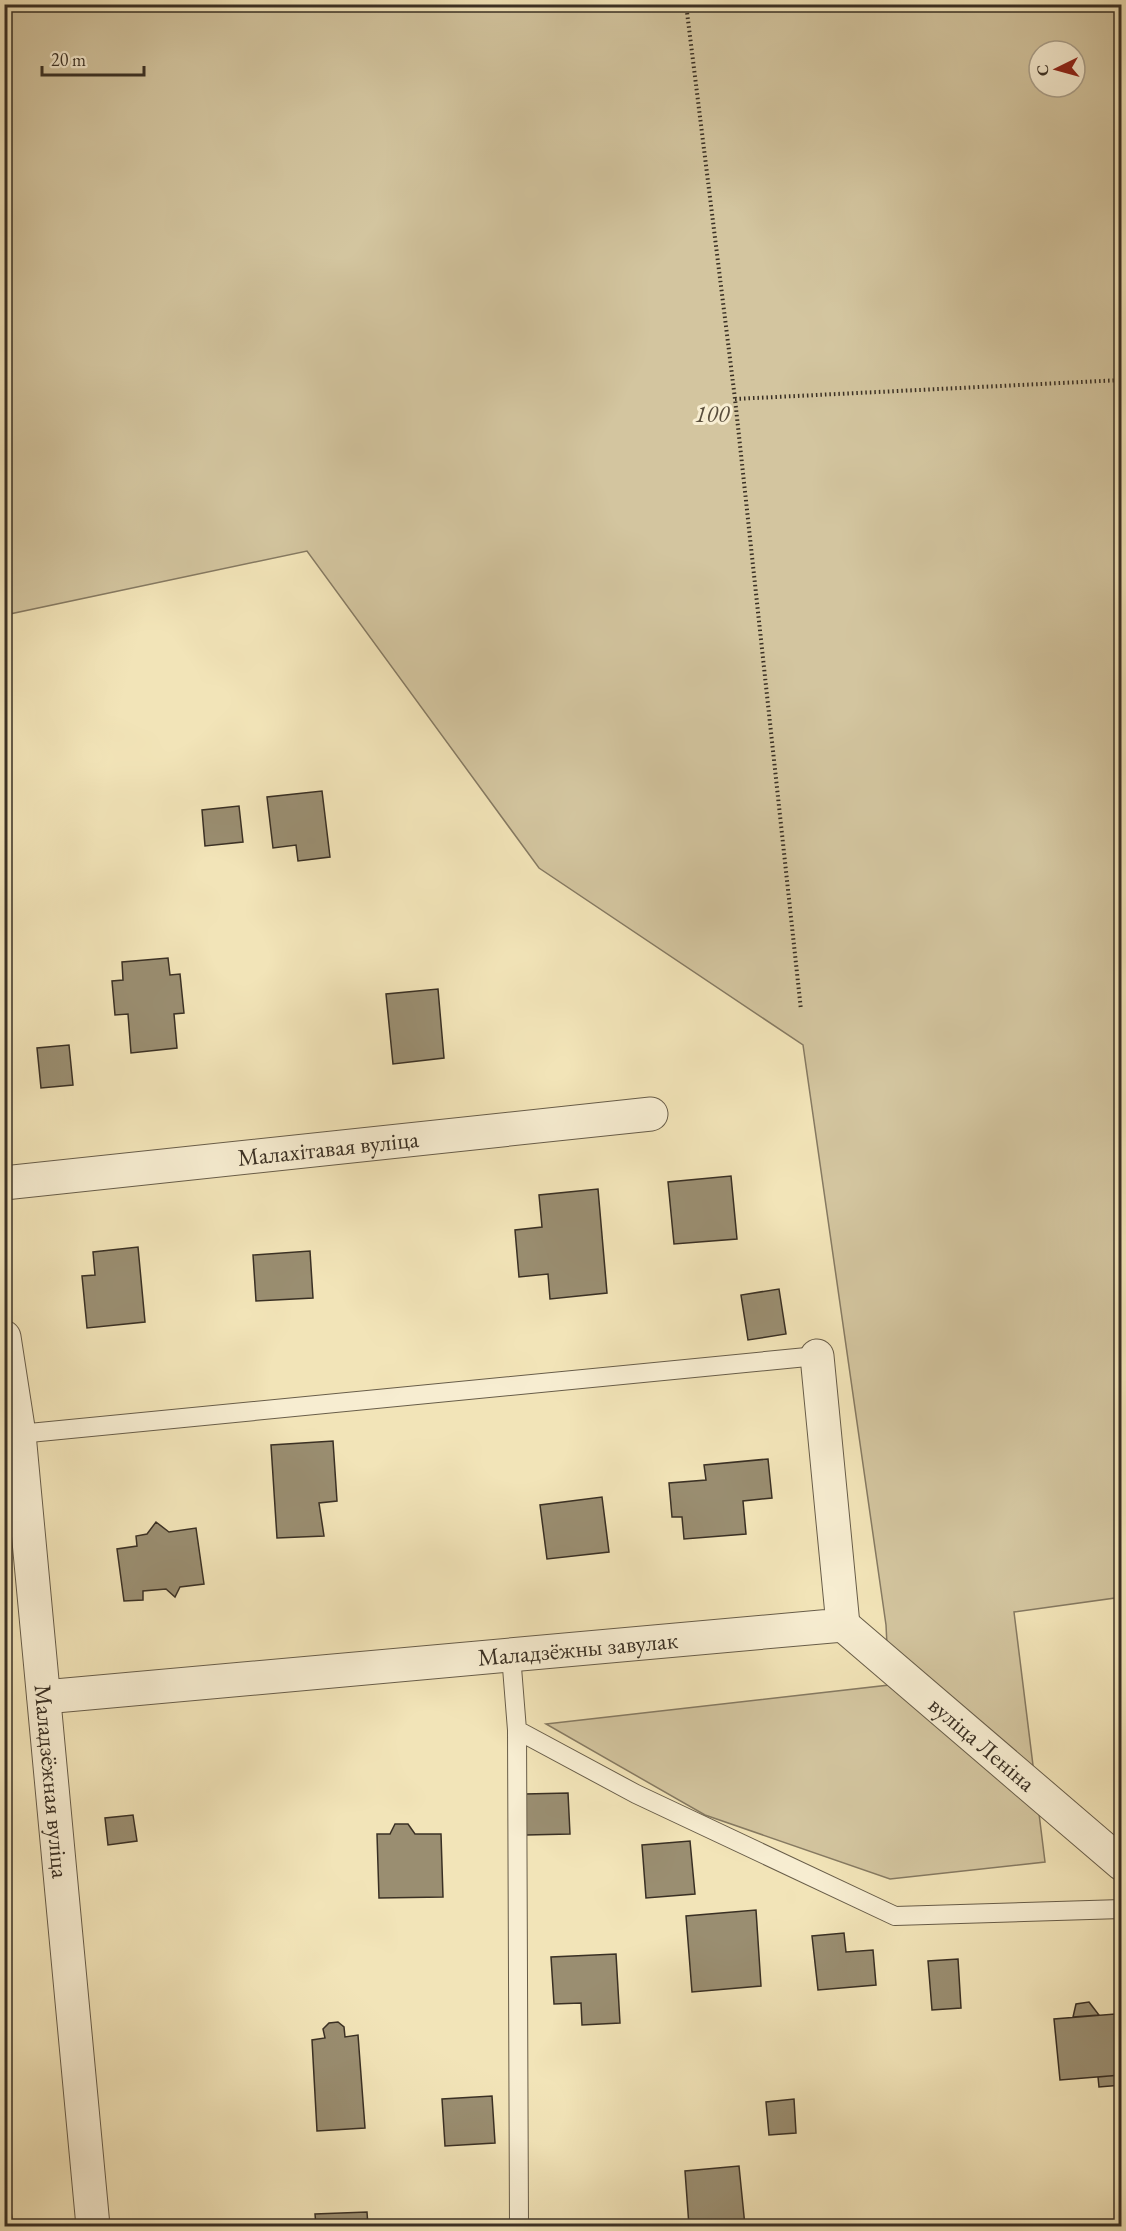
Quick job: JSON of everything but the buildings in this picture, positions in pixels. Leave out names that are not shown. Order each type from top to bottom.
[{"type":"street","name":"Малахітавая вуліца","points":[[4,1183],[651,1114]]},
{"type":"street","name":"Маладзёжная вуліца","points":[[4,1337],[19,1434],[93,2226]]},
{"type":"street","points":[[817,1356],[843,1625]]},
{"type":"street","name":"Маладзёжны завулак","points":[[44,1697],[843,1625]]},
{"type":"street","name":"вуліца Леніна","points":[[843,1625],[1122,1864]]},
{"type":"lane","points":[[19,1434],[817,1356]]},
{"type":"lane","points":[[511,1655],[517,1730],[519,2226]]},
{"type":"lane","points":[[517,1730],[636,1794],[895,1916],[1122,1909]]},
{"type":"path","points":[[686,4],[735,399],[801,1010]]},
{"type":"path","points":[[735,399],[1122,380]]},
{"type":"green space","name":"100","points":[[4,5],[1121,5],[1122,1597],[1014,1612],[1045,1862],[890,1879],[705,1815],[546,1724],[889,1685],[886,1625],[803,1045],[539,868],[307,551],[5,615]]}]
